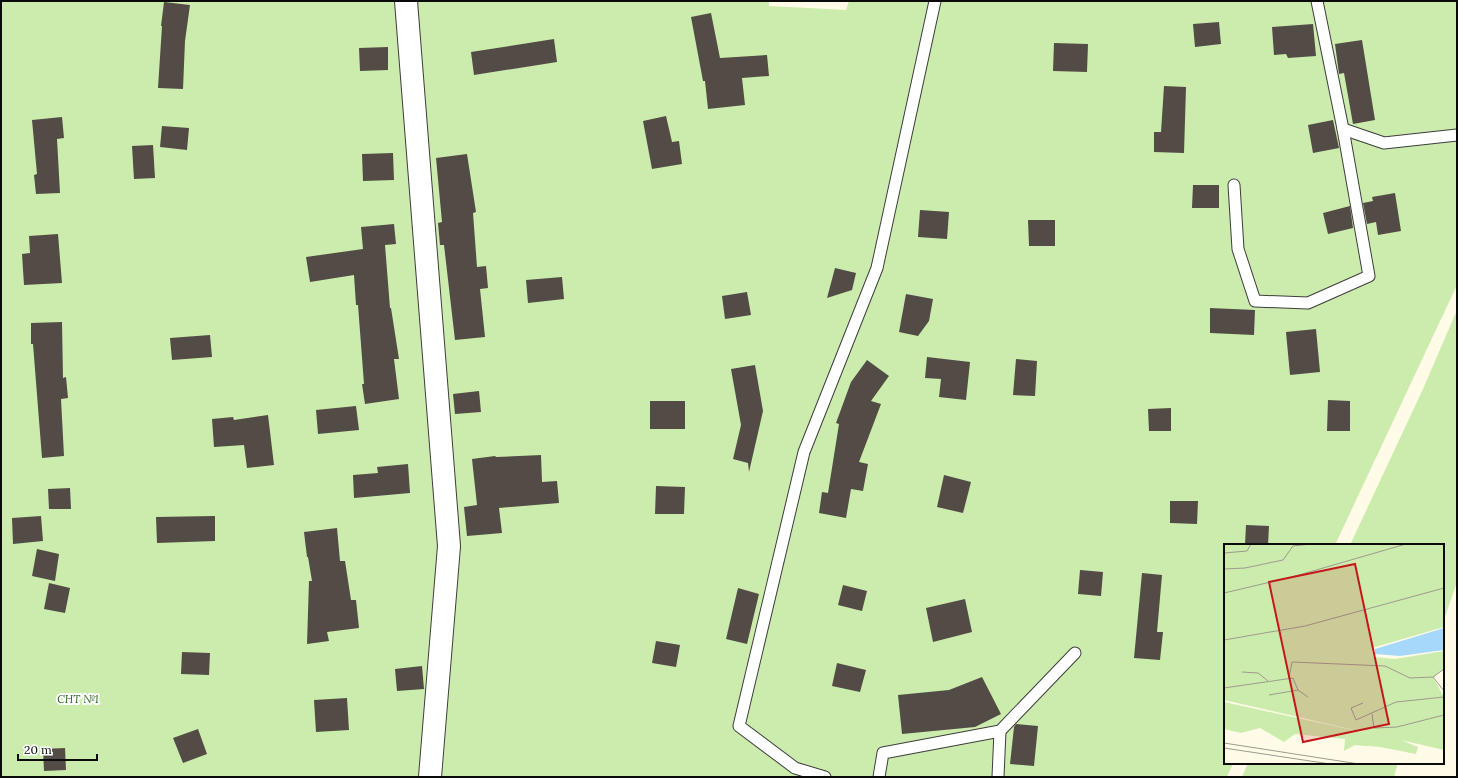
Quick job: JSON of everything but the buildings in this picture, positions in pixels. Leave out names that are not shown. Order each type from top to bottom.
[{"type":"street","points":[[406,1],[449,546],[430,777]]},
{"type":"lane","points":[[825,777],[796,768],[739,726],[804,452],[877,268],[935,1]]},
{"type":"lane","points":[[1234,185],[1238,248],[1255,301],[1308,303],[1369,276],[1343,129],[1317,1]]},
{"type":"lane","points":[[1343,129],[1384,143],[1457,135]]},
{"type":"lane","points":[[879,777],[883,752],[1000,732],[1075,653]]},
{"type":"lane","points":[[998,777],[1000,732]]},
{"type":"green space","name":"СНТ №1","points":[[1,1],[769,1],[769,6],[846,10],[849,1],[1457,1],[1457,285],[1335,544],[1224,544],[1224,764],[1233,764],[1227,777],[1,777]]},
{"type":"green space","points":[[1457,310],[1457,582],[1444,620],[1444,544],[1350,544],[1423,389]]},
{"type":"green space","points":[[1248,764],[1398,764],[1394,777],[1242,777]]}]
